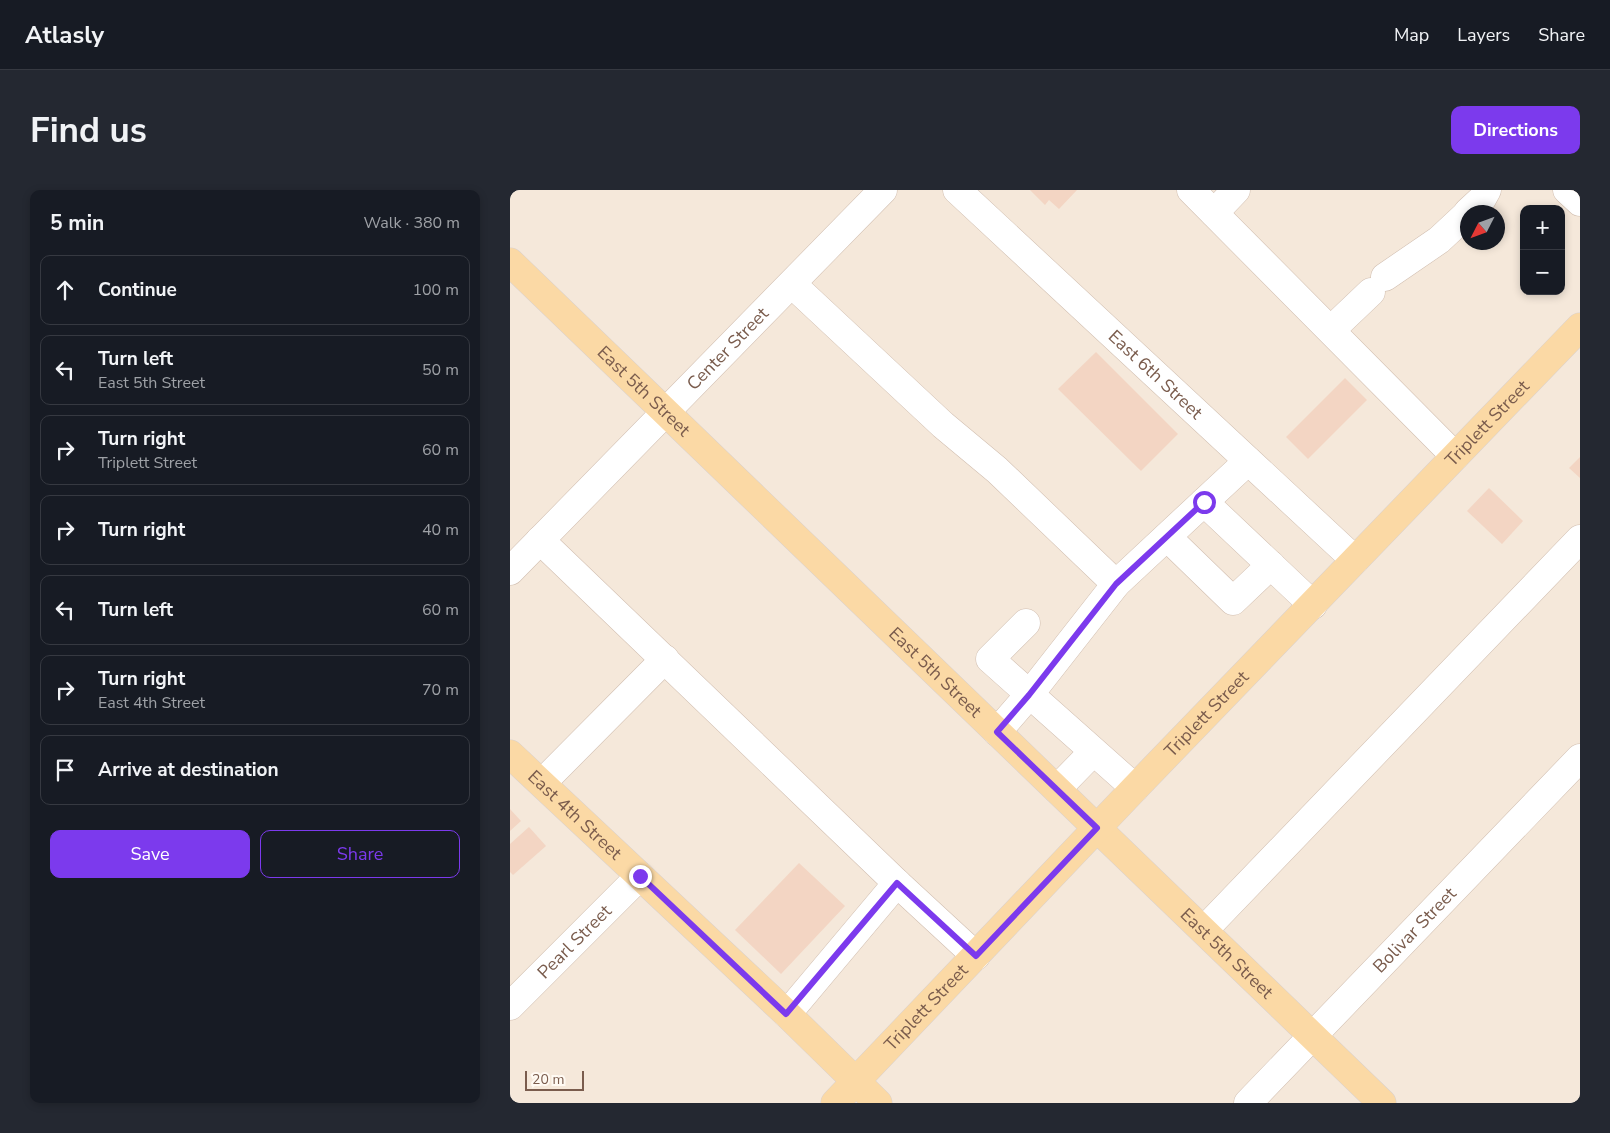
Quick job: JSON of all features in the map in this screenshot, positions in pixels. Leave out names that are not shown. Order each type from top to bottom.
[{"type":"main road","name":"East 5th Street","points":[[510,262],[1382,1103]]},
{"type":"main road","name":"Triplett Street","points":[[835,1103],[1134,788],[1580,327]]},
{"type":"main road","name":"East 4th Street","points":[[510,754],[878,1103]]},
{"type":"street","name":"Center Street","points":[[510,571],[883,190]]},
{"type":"street","name":"East 6th Street","points":[[957,190],[1355,560]]},
{"type":"street","points":[[1191,190],[1456,456]]},
{"type":"street","points":[[1214,213],[1236,190]]},
{"type":"street","points":[[1476,205],[1487,190]]},
{"type":"street","points":[[1567,190],[1580,202]]},
{"type":"street","points":[[1331,330],[1378,285],[1439,240],[1460,220]]},
{"type":"street","points":[[792,284],[943,425],[996,470],[1116,584]]},
{"type":"street","points":[[997,732],[1029,695],[1116,584],[1248,461]]},
{"type":"street","points":[[1204,502],[1313,604]]},
{"type":"street","points":[[1166,537],[1233,601],[1271,565]]},
{"type":"street","points":[[1204,930],[1580,539]]},
{"type":"street","points":[[540,540],[897,883],[976,956]]},
{"type":"street","points":[[1026,623],[990,659],[1134,788]]},
{"type":"street","points":[[542,784],[665,659]]},
{"type":"street","points":[[1057,789],[1093,752]]},
{"type":"street","name":"Bolivar Street","points":[[1248,1103],[1580,758]]},
{"type":"street","name":"Pearl Street","points":[[510,1006],[640,876]]},
{"type":"street","points":[[786,1014],[897,883]]},
{"type":"shaded area","points":[[510,190],[1580,190],[1580,1103],[510,1103]]},
{"type":"building","points":[[1030,190],[1077,190],[1059,209],[1049,200],[1045,205]]},
{"type":"building","points":[[1096,352],[1178,434],[1141,471],[1058,389]]},
{"type":"building","points":[[1345,378],[1367,400],[1308,459],[1286,437]]},
{"type":"building","points":[[1580,457],[1580,478],[1569,468]]},
{"type":"building","points":[[1489,488],[1523,521],[1502,544],[1467,511]]},
{"type":"building","points":[[510,809],[521,821],[510,831]]},
{"type":"building","points":[[529,827],[546,846],[513,875],[510,872],[510,844]]},
{"type":"building","points":[[799,863],[845,906],[781,974],[735,930]]},
{"type":"route","points":[[640,876],[786,1014],[897,883],[976,956],[1097,828],[997,732],[1029,695],[1116,584],[1204,502]]}]
